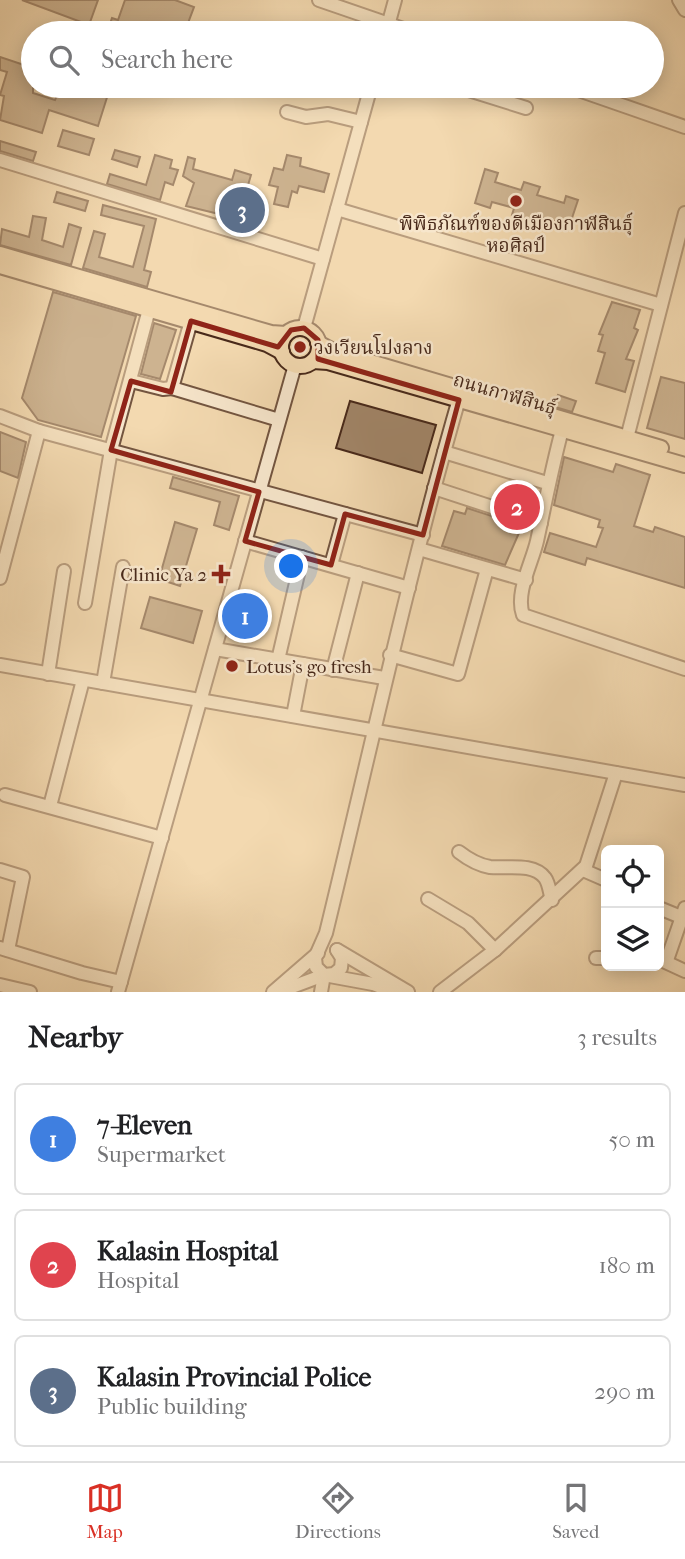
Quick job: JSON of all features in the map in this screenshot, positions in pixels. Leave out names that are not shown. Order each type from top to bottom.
[{"type":"main road","points":[[0,254],[151,304],[191,321],[267,344],[282,352],[295,365],[313,361],[318,351],[314,334],[304,328],[286,334],[271,333],[151,304],[0,266]]},
{"type":"main road","points":[[282,352],[286,334]]},
{"type":"main road","name":"ถนนกาฬสินธุ์","points":[[318,343],[333,351],[562,430],[685,465]]},
{"type":"main road","name":"ถนนกาฬสินธุ์","points":[[313,361],[328,362],[460,394],[685,455]]},
{"type":"street","points":[[319,0],[368,21]]},
{"type":"street","points":[[389,21],[395,0]]},
{"type":"street","points":[[680,0],[685,10]]},
{"type":"street","points":[[304,328],[368,98]]},
{"type":"street","points":[[494,98],[526,108]]},
{"type":"street","points":[[602,98],[685,127]]},
{"type":"street","points":[[287,112],[306,117],[328,114],[361,122]]},
{"type":"street","points":[[661,118],[685,117]]},
{"type":"street","points":[[0,160],[323,259]]},
{"type":"street","points":[[337,209],[661,305]]},
{"type":"street","points":[[626,438],[685,213]]},
{"type":"street","points":[[85,603],[111,450],[151,304]]},
{"type":"street","points":[[172,388],[191,321]]},
{"type":"street","points":[[0,870],[23,877],[4,949],[120,987],[295,365]]},
{"type":"street","points":[[131,380],[163,389],[172,388],[279,421]]},
{"type":"street","points":[[394,992],[373,984],[324,975],[316,967],[317,954],[326,933],[375,731],[384,678],[460,394]]},
{"type":"street","points":[[0,416],[39,430],[422,535]]},
{"type":"street","points":[[0,578],[39,430]]},
{"type":"street","points":[[562,430],[547,483],[541,523],[520,608],[527,618],[685,669]]},
{"type":"street","points":[[444,452],[547,483]]},
{"type":"street","points":[[434,488],[541,523]]},
{"type":"street","points":[[331,565],[345,514]]},
{"type":"street","points":[[245,541],[409,588]]},
{"type":"street","points":[[419,550],[526,580]]},
{"type":"street","points":[[278,660],[302,557]]},
{"type":"street","points":[[103,683],[123,567]]},
{"type":"street","points":[[390,654],[458,674],[487,569]]},
{"type":"street","points":[[48,674],[64,571]]},
{"type":"street","points":[[333,670],[358,573]]},
{"type":"street","points":[[215,649],[384,678]]},
{"type":"street","points":[[293,716],[303,664]]},
{"type":"street","points":[[0,665],[685,785]]},
{"type":"street","points":[[50,806],[83,680]]},
{"type":"street","points":[[440,992],[495,950],[583,870],[598,836],[616,773]]},
{"type":"street","points":[[5,794],[162,838]]},
{"type":"street","points":[[459,852],[469,860],[489,867],[516,866],[536,872],[545,878],[552,900]]},
{"type":"street","points":[[583,870],[601,878]]},
{"type":"street","points":[[428,899],[468,923],[495,950]]},
{"type":"street","points":[[664,909],[683,912],[664,957]]},
{"type":"street","points":[[278,992],[324,975],[334,974],[341,968],[342,958],[326,933]]},
{"type":"street","points":[[273,992],[324,948],[335,949],[408,992]]},
{"type":"street","points":[[664,960],[685,971]]},
{"type":"street","points":[[321,992],[324,975]]},
{"type":"street","points":[[0,985],[30,992]]},
{"type":"highlighted area","points":[[191,321],[278,347],[291,330],[304,328],[318,340],[318,359],[459,400],[423,535],[345,514],[331,565],[245,541],[259,492],[111,450],[131,381],[171,392]]},
{"type":"building","points":[[22,0],[98,0],[90,21],[78,21]]},
{"type":"building","points":[[125,0],[175,0],[194,7],[189,21],[111,21],[112,18],[118,20]]},
{"type":"building","points":[[0,57],[21,64],[21,98],[107,98],[98,126],[49,110],[42,133],[0,120],[4,96],[0,95],[7,72],[0,70]]},
{"type":"building","points":[[63,130],[94,139],[89,155],[58,146]]},
{"type":"building","points":[[0,141],[36,152],[33,161],[0,151]]},
{"type":"building","points":[[115,150],[140,157],[137,167],[112,159]]},
{"type":"building","points":[[155,155],[172,160],[170,168],[178,170],[173,185],[165,182],[160,200],[107,184],[110,174],[146,185]]},
{"type":"building","points":[[287,155],[301,158],[300,166],[329,174],[324,192],[299,186],[297,193],[292,191],[288,207],[274,204],[278,187],[269,185],[274,168],[283,170]]},
{"type":"building","points":[[188,157],[195,159],[193,169],[232,180],[235,170],[251,175],[243,202],[265,208],[260,224],[186,206],[194,183],[183,176]]},
{"type":"building","name":"พิพิธภัณฑ์ของดีเมืองกาฬสินธุ์ หอศิลป์","points":[[485,169],[498,173],[495,182],[521,190],[524,182],[540,187],[537,195],[564,203],[566,196],[578,200],[568,230],[556,226],[557,222],[534,215],[532,221],[512,215],[514,208],[492,202],[490,208],[475,203]]},
{"type":"building","points":[[57,192],[88,201],[85,211],[54,202]]},
{"type":"building","points":[[103,205],[156,219],[144,270],[151,272],[147,287],[83,268],[94,231],[105,234],[99,257],[133,267],[144,226],[101,215]]},
{"type":"building","points":[[33,216],[46,218],[42,240],[63,247],[69,224],[81,228],[71,265],[0,245],[2,229],[29,237]]},
{"type":"building","points":[[53,292],[136,316],[101,437],[38,420],[22,398]]},
{"type":"building","points":[[612,302],[640,310],[634,328],[638,330],[626,359],[634,361],[625,392],[596,383],[605,353],[598,351],[603,335],[599,334]]},
{"type":"building","points":[[154,323],[176,330],[160,379],[141,374]]},
{"type":"building","points":[[661,377],[685,383],[685,439],[647,428]]},
{"type":"building","points":[[558,395],[576,401],[572,412],[555,407]]},
{"type":"building","points":[[350,401],[436,425],[422,473],[336,448]]},
{"type":"building","points":[[0,432],[26,442],[18,478],[0,471]]},
{"type":"building","points":[[564,457],[613,472],[616,464],[650,475],[634,526],[653,532],[655,527],[685,537],[685,588],[587,558],[585,565],[544,552],[550,533],[596,547],[603,528],[598,527],[600,520],[554,505]]},
{"type":"building","points":[[173,477],[239,496],[229,530],[214,525],[220,502],[170,488]]},
{"type":"building","points":[[467,508],[522,526],[505,565],[442,546],[454,511],[465,514]]},
{"type":"building","points":[[175,522],[197,529],[180,586],[159,579]]},
{"type":"building","points":[[150,597],[202,611],[193,643],[141,628]]},
{"type":"place","name":"พิพิธภัณฑ์ของดีเมืองกาฬสินธุ์ หอศิลป์","points":[[516,201]]},
{"type":"place","name":"Kalasin Provincial Police","points":[[242,210]]},
{"type":"place","name":"วงเวียนโปงลาง","points":[[300,347]]},
{"type":"place","name":"Kalasin Hospital","points":[[517,507]]},
{"type":"place","name":"Clinic Ya 2","points":[[221,574]]},
{"type":"place","name":"7-Eleven","points":[[245,616]]},
{"type":"place","name":"Lotus's go fresh","points":[[232,666]]}]
